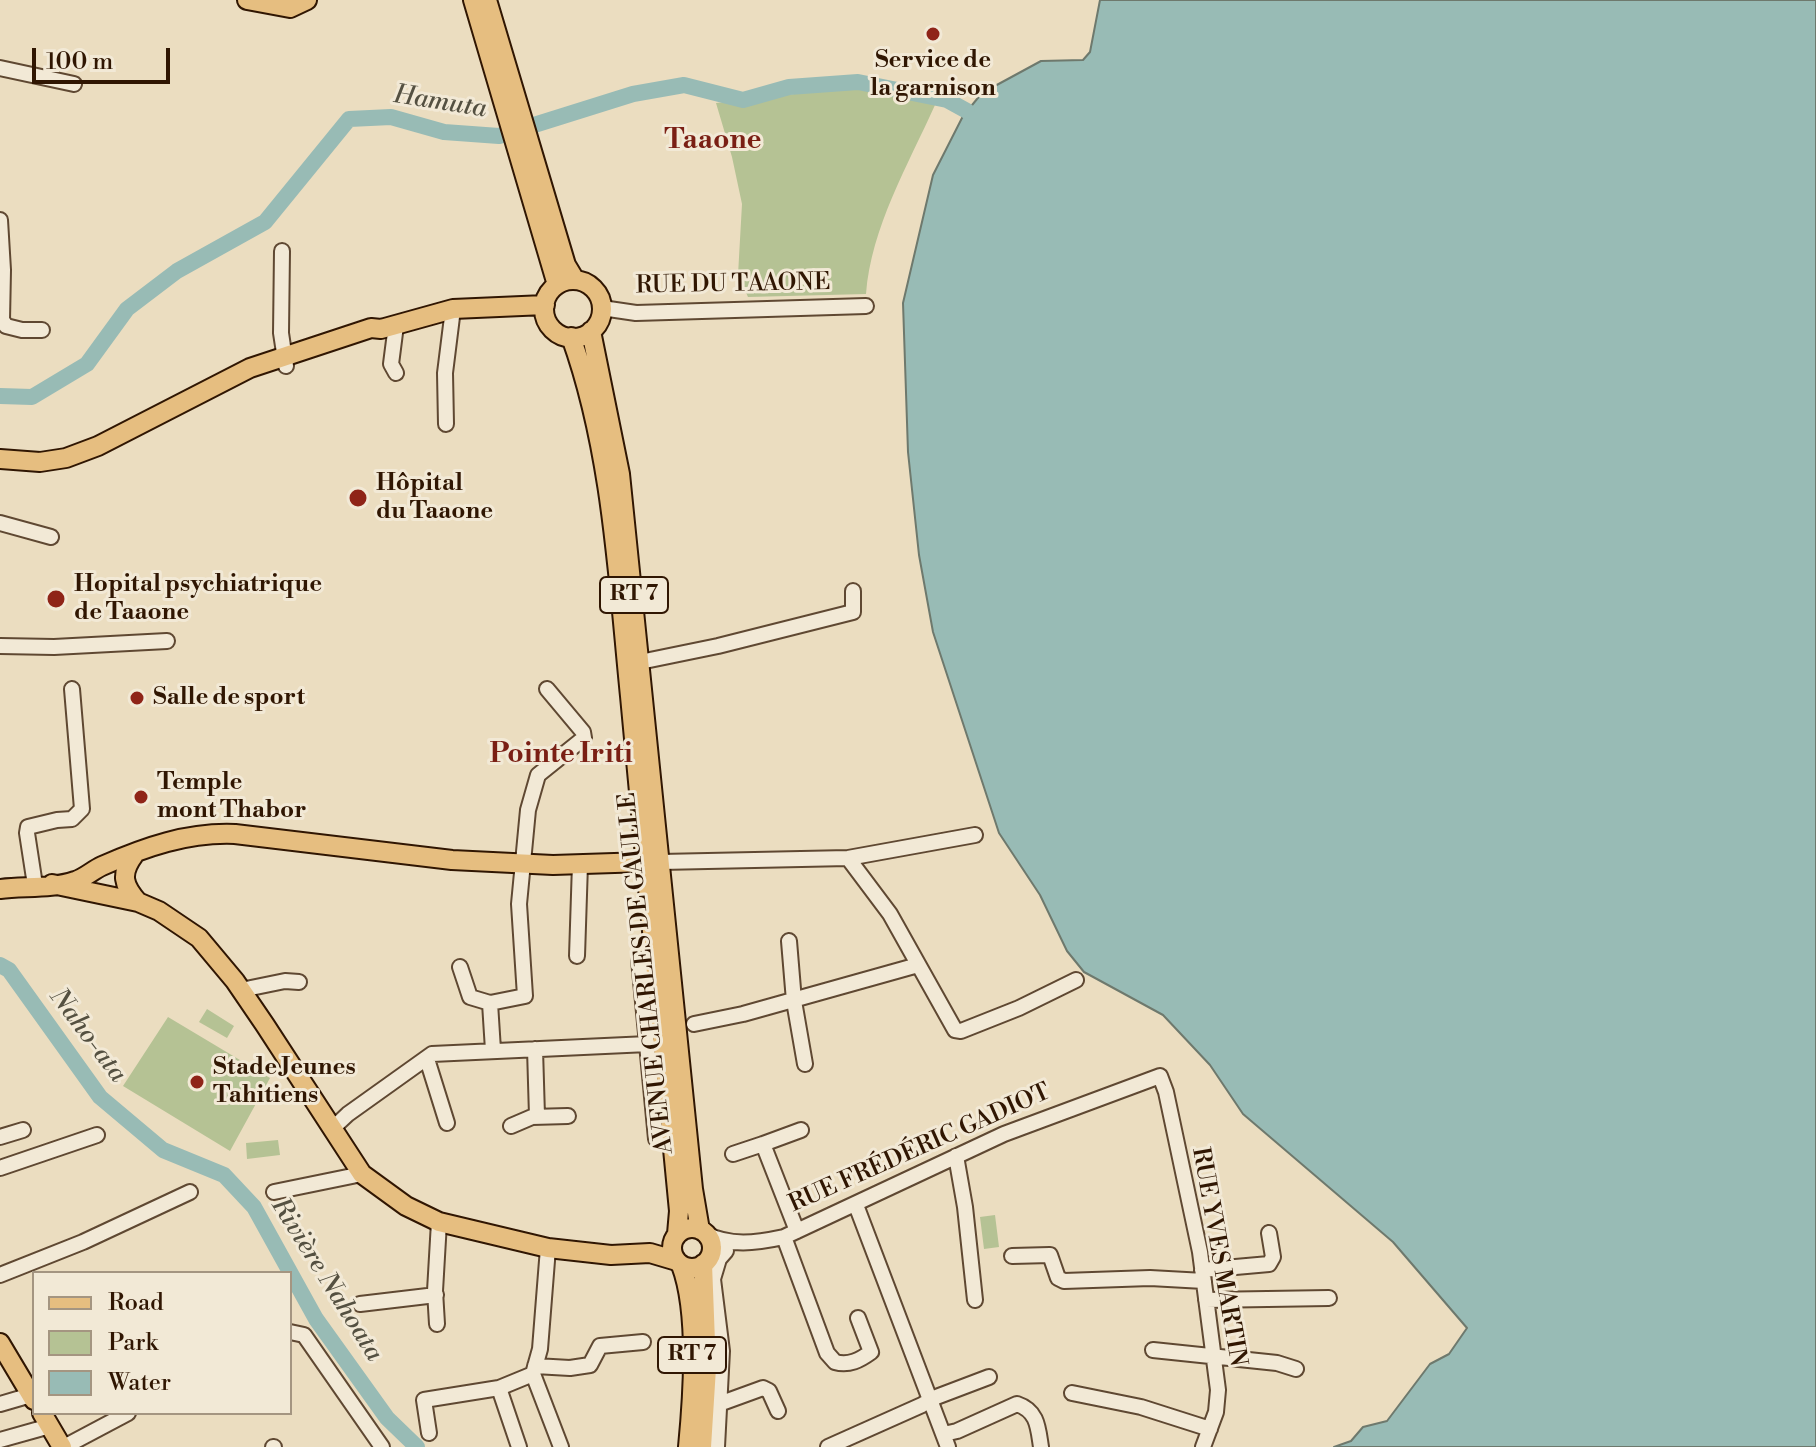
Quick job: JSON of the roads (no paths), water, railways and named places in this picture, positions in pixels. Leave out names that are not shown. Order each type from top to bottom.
[{"type":"main road","points":[[247,0],[277,3],[290,8],[307,0]]},
{"type":"main road","points":[[473,0],[566,265],[575,280],[592,287],[599,296],[602,308],[599,320],[591,331],[571,337],[559,334],[552,327],[546,319],[545,305],[550,292],[557,285],[575,280]]},
{"type":"main road","points":[[487,0],[514,116]]},
{"type":"main road","points":[[521,137],[557,285]]},
{"type":"main road","points":[[0,459],[40,462],[87,450],[250,368],[284,361],[371,328],[388,327],[453,309],[545,305]]},
{"type":"main road","name":"AVENUE CHARLES DE GAULLE","points":[[591,331],[620,474],[640,662],[679,1211],[676,1237]]},
{"type":"main road","name":"AVENUE CHARLES DE GAULLE","points":[[571,337],[596,436],[611,518],[693,1189],[702,1232]]},
{"type":"main road","points":[[78,881],[99,867],[175,838],[221,834],[408,856],[521,864],[653,862]]},
{"type":"main road","points":[[134,855],[125,869],[124,881],[127,890],[138,902]]},
{"type":"main road","points":[[0,889],[78,881],[115,889],[159,911],[199,938],[241,990],[362,1174],[394,1199],[439,1222],[548,1248],[611,1255],[650,1253],[693,1268],[706,1262]]},
{"type":"main road","points":[[44,885],[138,902]]},
{"type":"main road","points":[[650,1253],[688,1229],[702,1232]]},
{"type":"main road","name":"RT 7","points":[[702,1232],[711,1245],[706,1262],[707,1368],[702,1447]]},
{"type":"main road","name":"RT 7","points":[[676,1237],[672,1250],[687,1281],[692,1345],[688,1447]]},
{"type":"main road","points":[[0,1343],[6,1364],[31,1389]]},
{"type":"main road","points":[[46,1420],[63,1447]]},
{"type":"street","points":[[0,68],[74,84]]},
{"type":"street","points":[[0,220],[2,320],[6,326],[22,330],[42,330]]},
{"type":"street","points":[[282,251],[284,361]]},
{"type":"street","name":"RUE DU TAAONE","points":[[602,308],[636,313],[866,306]]},
{"type":"street","points":[[446,424],[445,373],[453,309]]},
{"type":"street","points":[[388,327],[391,364],[396,373]]},
{"type":"street","points":[[0,523],[51,537]]},
{"type":"street","points":[[640,662],[853,612],[853,591]]},
{"type":"street","points":[[0,646],[54,647],[167,641]]},
{"type":"street","points":[[44,885],[27,833],[28,827],[72,819],[82,809],[72,689]]},
{"type":"street","points":[[460,967],[470,997],[490,1003],[525,996],[519,904],[528,810],[538,775],[584,738],[583,732],[547,689]]},
{"type":"street","points":[[653,862],[848,858],[975,835]]},
{"type":"street","points":[[848,858],[890,914],[955,1030],[961,1031],[995,1017],[1076,980]]},
{"type":"street","points":[[577,956],[580,864]]},
{"type":"street","points":[[789,941],[794,1001],[805,1064]]},
{"type":"street","points":[[639,960],[656,1139]]},
{"type":"street","points":[[694,1024],[794,1001],[918,965]]},
{"type":"street","points":[[241,990],[285,981],[299,982]]},
{"type":"street","points":[[490,1003],[493,1050]]},
{"type":"street","points":[[332,1129],[432,1054],[648,1044]]},
{"type":"street","points":[[535,1049],[537,1116]]},
{"type":"street","points":[[427,1059],[447,1123]]},
{"type":"street","name":"RUE FRÉDÉRIC GADIOT","points":[[706,1262],[745,1243],[791,1234],[956,1156],[1066,1109],[1158,1076]]},
{"type":"street","name":"RUE YVES MARTIN","points":[[1158,1076],[1166,1092],[1203,1275],[1218,1390],[1216,1412],[1203,1447]]},
{"type":"street","points":[[511,1126],[537,1116],[568,1116]]},
{"type":"street","points":[[0,1137],[23,1130]]},
{"type":"street","points":[[733,1154],[801,1130]]},
{"type":"street","points":[[0,1168],[97,1135]]},
{"type":"street","points":[[763,1144],[822,1341],[835,1362],[847,1364],[871,1352],[858,1318]]},
{"type":"street","points":[[956,1156],[975,1300]]},
{"type":"street","points":[[274,1192],[362,1174]]},
{"type":"street","points":[[0,1275],[83,1242],[190,1192]]},
{"type":"street","points":[[856,1205],[946,1441],[957,1431],[1017,1404],[1027,1407],[1034,1416],[1041,1447]]},
{"type":"street","points":[[437,1324],[439,1222]]},
{"type":"street","name":"RUE FRÉDÉRIC GADIOT","points":[[702,1232],[716,1239],[745,1243]]},
{"type":"street","points":[[1012,1256],[1051,1255],[1058,1278],[1064,1281],[1203,1275],[1269,1264],[1273,1257],[1269,1233]]},
{"type":"street","points":[[548,1248],[540,1349],[534,1370],[561,1447]]},
{"type":"street","points":[[717,1447],[722,1351],[713,1279],[719,1259],[726,1251]]},
{"type":"street","points":[[360,1304],[436,1295]]},
{"type":"street","points":[[1206,1300],[1329,1298]]},
{"type":"street","points":[[292,1332],[304,1335],[382,1447]]},
{"type":"street","points":[[429,1433],[424,1400],[499,1388],[534,1370],[590,1365],[600,1346],[643,1342]]},
{"type":"street","points":[[1153,1350],[1277,1363],[1296,1369]]},
{"type":"street","points":[[828,1447],[931,1399],[989,1377]]},
{"type":"street","points":[[499,1388],[519,1447]]},
{"type":"street","points":[[719,1404],[763,1388],[769,1391],[778,1411]]},
{"type":"street","points":[[0,1404],[31,1389]]},
{"type":"street","points":[[1072,1393],[1141,1407],[1210,1429]]},
{"type":"street","points":[[63,1447],[124,1415]]},
{"type":"street","points":[[0,1440],[46,1420]]},
{"type":"water","points":[[1100,0],[1816,0],[1816,1447],[1334,1447],[1351,1441],[1363,1427],[1387,1421],[1430,1364],[1449,1354],[1467,1328],[1393,1242],[1243,1114],[1210,1065],[1163,1015],[1084,972],[1067,951],[1040,895],[999,833],[933,632],[919,555],[908,452],[903,303],[933,175],[963,116],[982,93],[1041,61],[1083,60],[1090,52]]},
{"type":"waterway","name":"Hamuta","points":[[0,396],[32,397],[87,364],[127,309],[177,271],[265,222],[349,119],[391,117],[444,132],[499,136],[633,94],[684,85],[743,100],[789,87],[858,82],[947,100],[967,111]]},
{"type":"waterway","name":"Rivière Nahoata","points":[[0,965],[9,970],[100,1097],[163,1150],[224,1175],[254,1207],[289,1271]]},
{"type":"waterway","name":"Rivière Nahoata","points":[[292,1276],[316,1319],[387,1418],[417,1447]]},
{"type":"place","name":"Service de la garnison","points":[[933,34]]},
{"type":"place","name":"Hôpital du Taaone","points":[[358,498]]},
{"type":"place","name":"Hopital psychiatrique de Taaone","points":[[56,599]]},
{"type":"place","name":"Salle de sport","points":[[137,698]]},
{"type":"place","name":"Temple mont Thabor","points":[[141,797]]},
{"type":"place","name":"Stade Jeunes Tahitiens","points":[[197,1082]]},
{"type":"district","name":"Taaone","points":[[713,141]]},
{"type":"district","name":"Pointe Iriti","points":[[561,755]]},
{"type":"water label","name":"Naho-ata","points":[[87,1036]]}]
